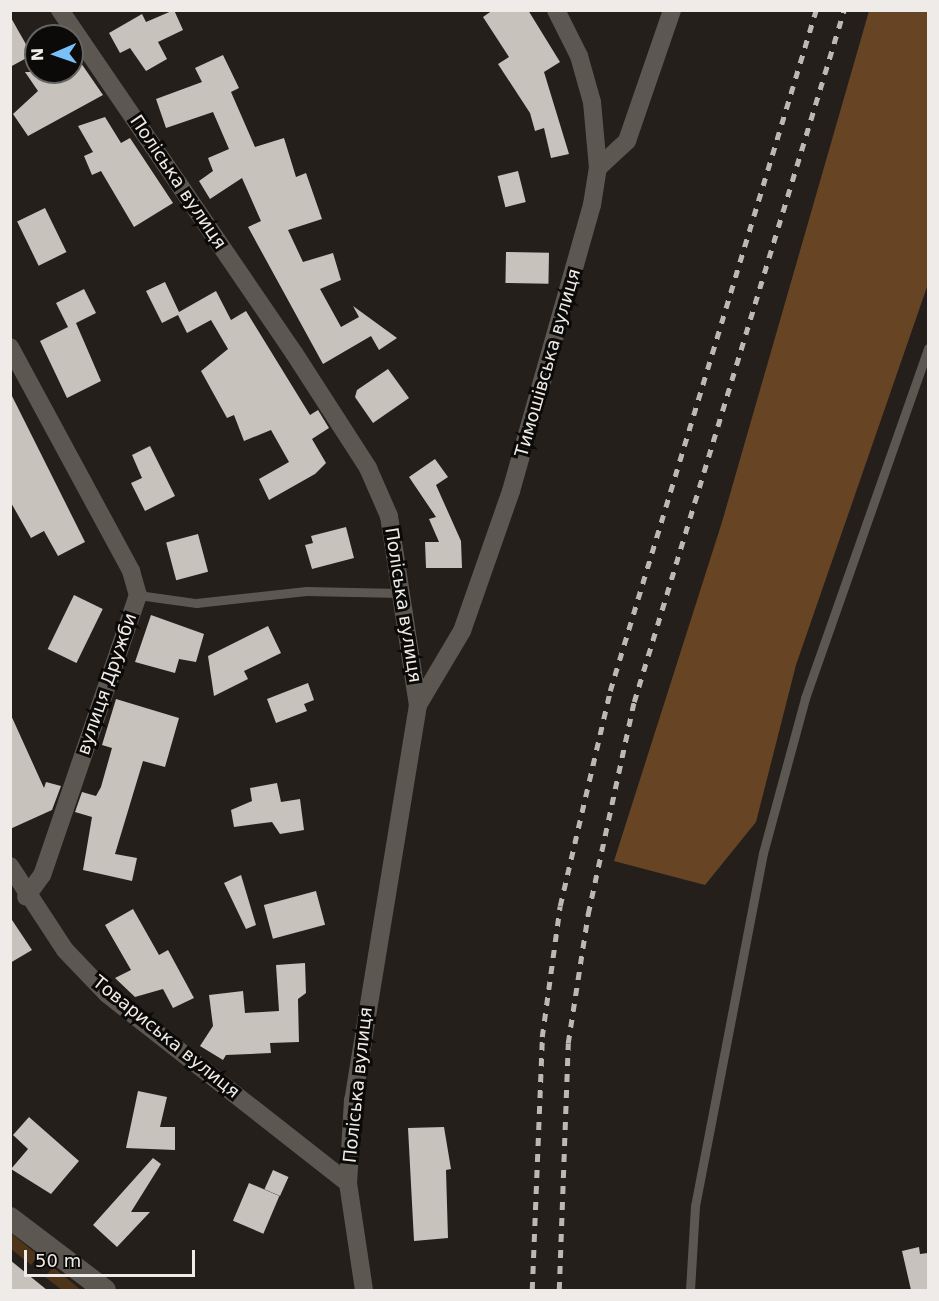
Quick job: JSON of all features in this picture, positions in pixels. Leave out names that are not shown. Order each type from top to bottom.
[{"type":"street","name":"Поліська вулиця","points":[[60,10],[368,468],[389,516],[405,593],[418,705],[371,972],[348,1183],[364,1290]]},
{"type":"street","name":"Тимошівська вулиця","points":[[418,705],[462,631],[511,492],[598,168],[583,67],[556,10]]},
{"type":"street","points":[[598,168],[627,141],[672,10]]},
{"type":"street","name":"вулиця Дружби","points":[[10,347],[131,571],[138,595],[42,874],[26,897]]},
{"type":"street","name":"Товариська вулиця","points":[[10,866],[26,897],[107,994],[348,1183]]},
{"type":"street","points":[[10,1218],[105,1290]]},
{"type":"lane","points":[[690,1290],[695,1206],[762,853],[805,698],[928,348]]},
{"type":"lane","points":[[138,595],[196,603],[306,591],[405,593]]},
{"type":"shaded area","points":[[869,11],[928,11],[928,284],[796,665],[756,822],[705,885],[614,861],[722,522]]},
{"type":"shaded area","points":[[11,1233],[38,1255],[31,1265],[11,1249]]},
{"type":"shaded area","points":[[53,1267],[81,1290],[62,1290],[45,1277]]},
{"type":"building","points":[[174,10],[183,30],[158,42],[167,59],[146,71],[130,48],[120,53],[109,33],[142,14],[146,22]]},
{"type":"building","points":[[493,10],[528,10],[560,62],[544,72],[569,154],[551,158],[544,128],[535,131],[530,113],[498,64],[509,57],[483,17]]},
{"type":"building","points":[[10,16],[24,41],[24,59],[10,67]]},
{"type":"building","points":[[223,55],[239,88],[231,92],[255,147],[284,138],[296,177],[306,173],[322,219],[288,230],[303,262],[333,253],[341,280],[320,289],[341,327],[359,317],[353,306],[397,338],[379,350],[371,336],[323,364],[248,227],[261,221],[242,178],[210,199],[199,181],[213,171],[208,158],[229,149],[213,112],[166,128],[156,99],[202,82],[195,68]]},
{"type":"building","points":[[84,67],[103,95],[28,136],[13,114],[38,91],[33,84],[84,84]]},
{"type":"building","points":[[105,117],[121,143],[130,138],[173,203],[134,227],[101,171],[92,175],[84,156],[93,152],[78,126]]},
{"type":"building","points":[[518,171],[526,202],[505,207],[498,176]]},
{"type":"building","points":[[45,208],[66,252],[39,266],[17,222]]},
{"type":"building","points":[[506,252],[549,253],[548,284],[505,283]]},
{"type":"building","points":[[165,282],[179,312],[216,291],[231,320],[246,311],[310,415],[318,410],[329,428],[312,439],[326,463],[315,474],[269,500],[259,479],[289,462],[271,430],[244,441],[234,415],[227,418],[201,371],[228,349],[211,320],[187,333],[178,315],[162,323],[146,291]]},
{"type":"building","points":[[84,289],[96,313],[76,323],[101,381],[67,398],[40,341],[68,327],[56,303]]},
{"type":"building","points":[[388,369],[409,398],[373,423],[355,397],[357,390]]},
{"type":"building","points":[[10,392],[85,542],[58,556],[44,531],[31,538],[10,501]]},
{"type":"building","points":[[150,446],[175,496],[145,511],[131,483],[142,478],[132,455]]},
{"type":"building","points":[[435,459],[448,477],[436,485],[461,541],[462,568],[426,568],[425,542],[439,542],[429,519],[436,517],[409,477]]},
{"type":"building","points":[[346,527],[354,558],[312,569],[305,545],[313,543],[311,536]]},
{"type":"building","points":[[198,534],[208,572],[176,580],[166,543]]},
{"type":"building","points":[[74,595],[103,609],[76,663],[48,649]]},
{"type":"building","points":[[151,615],[204,634],[196,662],[179,659],[175,673],[135,662]]},
{"type":"building","points":[[268,626],[281,653],[244,671],[248,679],[214,696],[208,656]]},
{"type":"building","points":[[308,683],[314,700],[304,704],[307,711],[276,723],[267,699]]},
{"type":"building","points":[[116,699],[179,718],[165,767],[143,761],[115,854],[137,858],[132,881],[83,870],[92,817],[75,812],[82,792],[96,796],[101,787],[112,748],[102,745]]},
{"type":"building","points":[[10,713],[44,788],[46,782],[61,786],[52,810],[10,829]]},
{"type":"building","points":[[277,783],[281,802],[300,799],[304,830],[280,834],[272,822],[234,827],[231,810],[252,801],[250,788]]},
{"type":"building","points":[[241,875],[256,925],[246,929],[224,883]]},
{"type":"building","points":[[316,891],[325,925],[273,939],[264,905]]},
{"type":"building","points":[[133,909],[159,955],[168,950],[194,998],[173,1008],[163,989],[135,997],[115,978],[131,970],[105,925]]},
{"type":"building","points":[[10,917],[32,950],[10,963]]},
{"type":"building","points":[[305,963],[306,993],[298,999],[299,1042],[270,1043],[271,1053],[226,1055],[223,1060],[200,1046],[213,1026],[209,995],[243,991],[245,1013],[279,1011],[276,965]]},
{"type":"building","points":[[138,1091],[167,1097],[160,1127],[175,1127],[175,1150],[126,1148]]},
{"type":"building","points":[[29,1117],[79,1161],[51,1194],[11,1169],[28,1149],[13,1135]]},
{"type":"building","points":[[444,1127],[451,1169],[446,1170],[448,1238],[414,1241],[408,1128]]},
{"type":"building","points":[[153,1158],[161,1164],[131,1212],[150,1212],[117,1247],[93,1225]]},
{"type":"building","points":[[273,1170],[289,1177],[280,1196],[264,1189]]},
{"type":"building","points":[[249,1183],[279,1196],[263,1234],[233,1221]]},
{"type":"building","points":[[919,1247],[920,1254],[928,1253],[928,1290],[911,1290],[902,1251]]},
{"type":"building","points":[[10,1260],[47,1290],[10,1290]]},
{"type":"railway","points":[[532,1290],[542,1037],[560,906],[610,691],[816,10]]},
{"type":"railway","points":[[559,1290],[568,1043],[588,914],[634,702],[844,10]]}]
